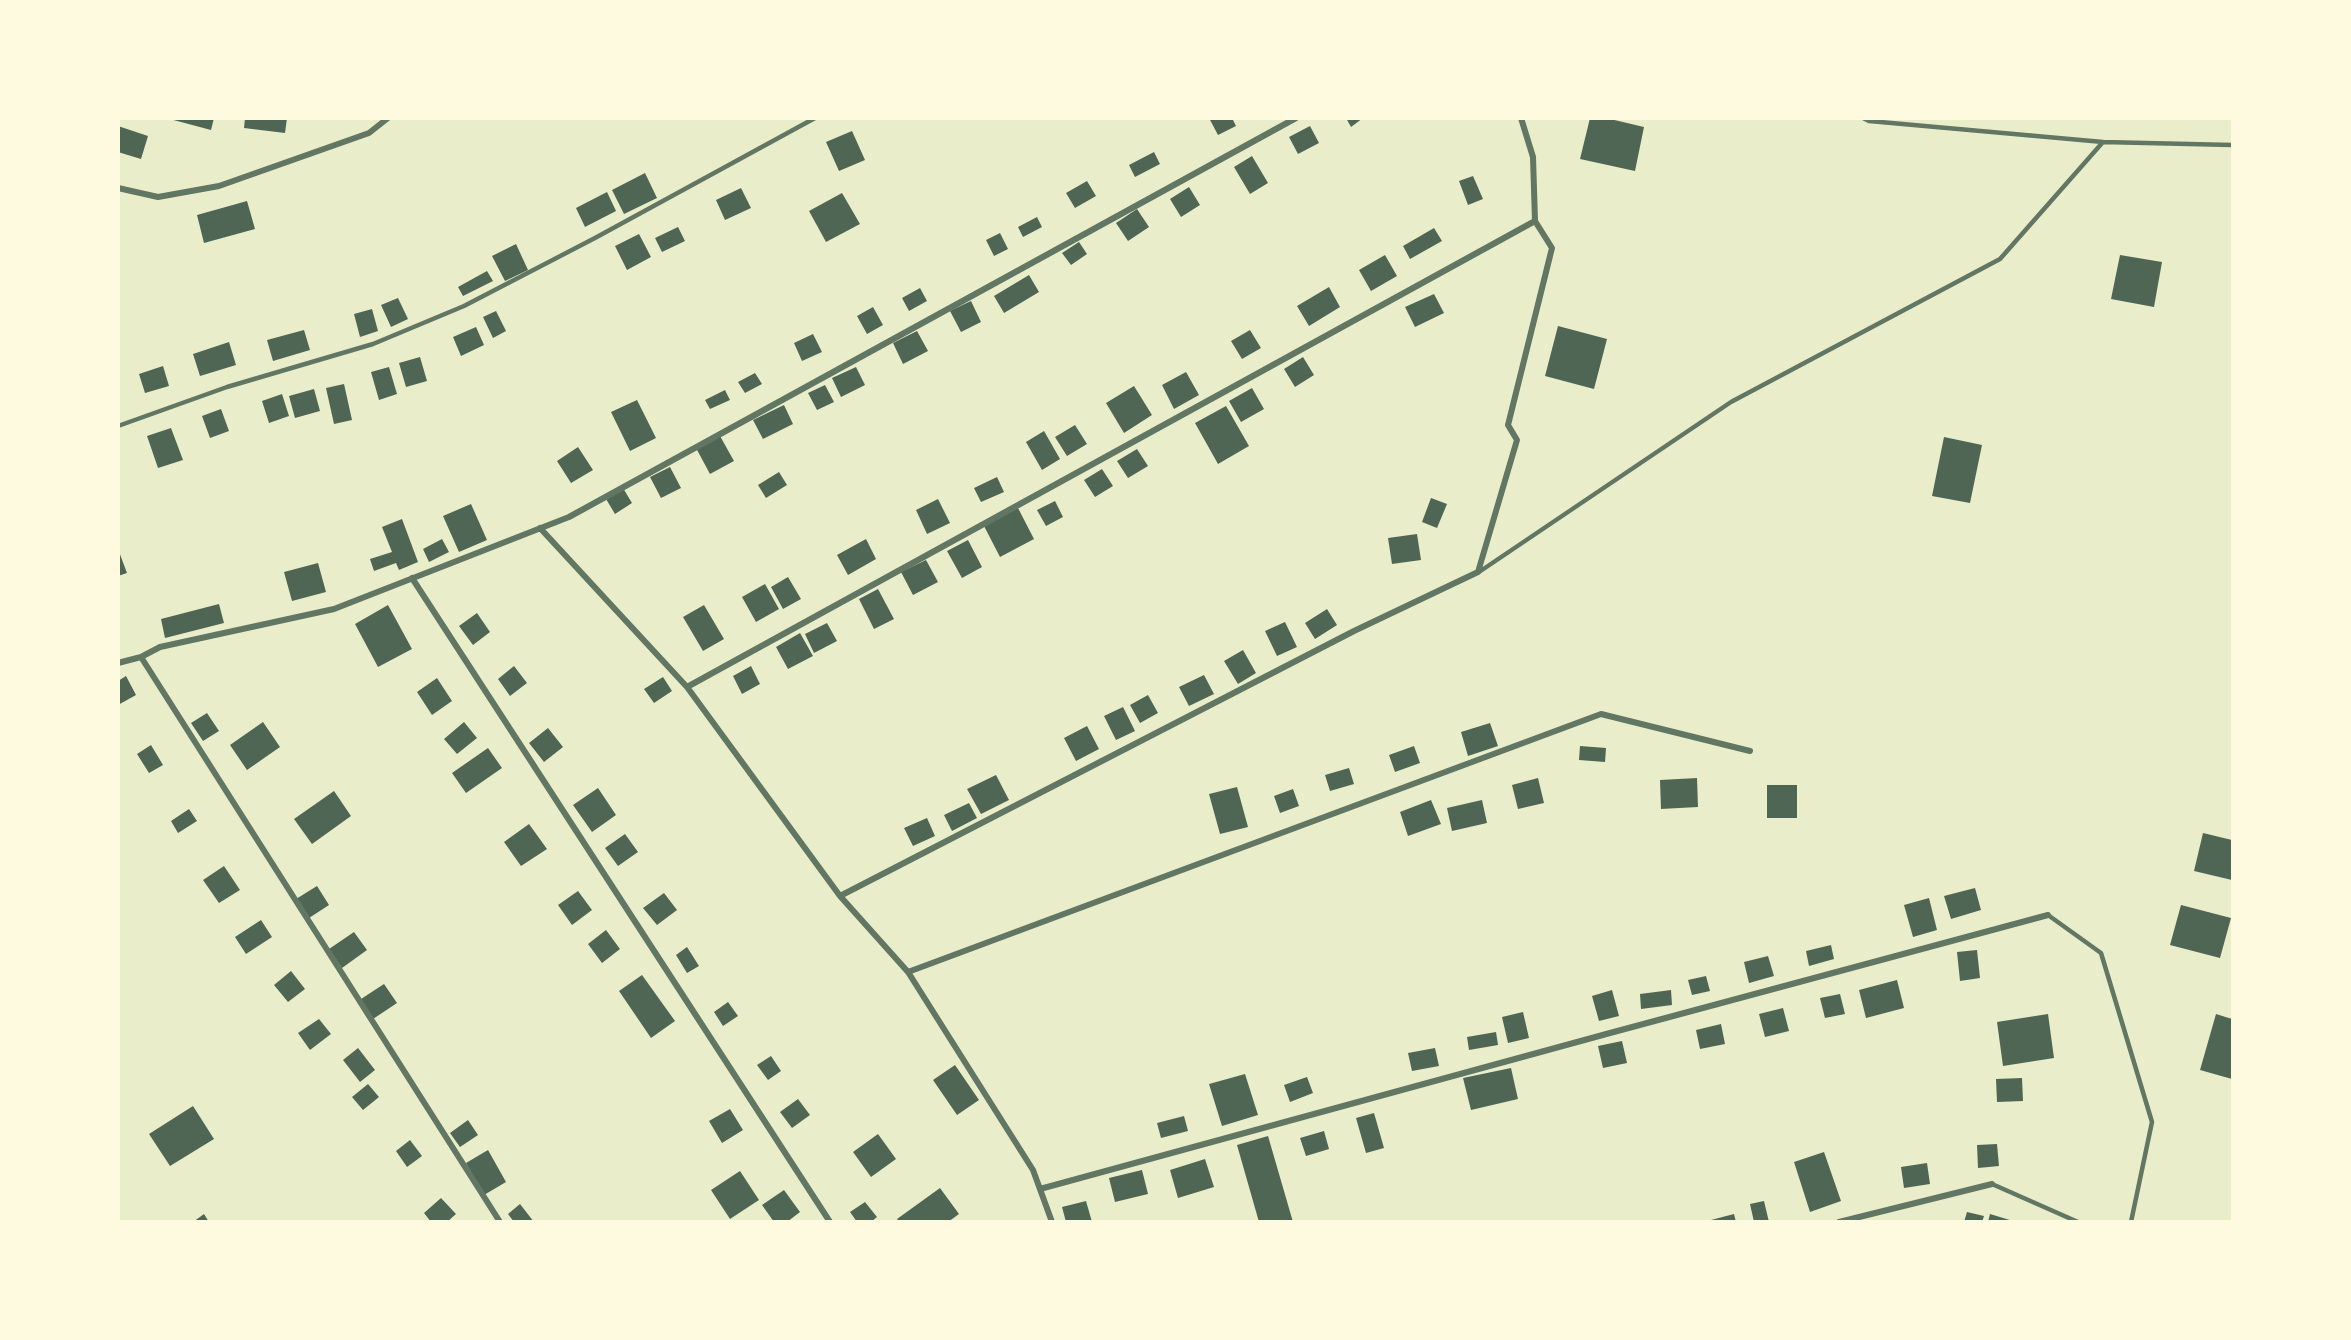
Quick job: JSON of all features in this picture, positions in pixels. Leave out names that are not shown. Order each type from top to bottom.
[{"type":"street","points":[[118,188],[158,197],[219,186],[369,133],[388,118]]},
{"type":"street","points":[[118,663],[141,657],[160,647],[334,609],[569,517],[1296,118]]},
{"type":"street","points":[[840,896],[1354,631],[1478,573],[1517,440],[1508,425],[1552,248],[1536,221],[1533,157],[1521,118]]},
{"type":"street","points":[[687,687],[1536,221]]},
{"type":"street","points":[[540,528],[687,687],[840,896],[908,972],[1033,1170],[1052,1221]]},
{"type":"street","points":[[412,578],[830,1221]]},
{"type":"street","points":[[141,657],[500,1221]]},
{"type":"street","points":[[908,972],[1601,714],[1750,751]]},
{"type":"street","points":[[1040,1189],[2048,915]]},
{"type":"street","points":[[1839,1221],[1992,1184]]},
{"type":"lane","points":[[118,426],[227,387],[373,344],[464,306],[595,238],[815,118]]},
{"type":"lane","points":[[1863,118],[1869,121],[2103,142],[2232,145]]},
{"type":"lane","points":[[1478,573],[1731,402],[2000,259],[2103,142]]},
{"type":"lane","points":[[2048,915],[2101,953],[2152,1122],[2131,1221]]},
{"type":"lane","points":[[1992,1184],[2078,1221]]},
{"type":"building","points":[[166,118],[214,118],[211,130]]},
{"type":"building","points":[[245,118],[287,118],[285,133],[244,128]]},
{"type":"building","points":[[1209,118],[1232,118],[1236,126],[1218,135]]},
{"type":"building","points":[[1346,118],[1363,118],[1351,127]]},
{"type":"building","points":[[1590,118],[1606,118],[1644,127],[1635,171],[1580,159]]},
{"type":"building","points":[[118,126],[148,136],[141,159],[118,152]]},
{"type":"building","points":[[1310,126],[1319,143],[1298,154],[1289,137]]},
{"type":"building","points":[[852,131],[865,160],[839,171],[826,142]]},
{"type":"building","points":[[1154,152],[1160,164],[1135,177],[1129,165]]},
{"type":"building","points":[[1252,156],[1268,183],[1250,194],[1234,167]]},
{"type":"building","points":[[645,173],[657,198],[624,214],[612,190]]},
{"type":"building","points":[[1473,176],[1483,199],[1468,205],[1459,181]]},
{"type":"building","points":[[1087,181],[1096,196],[1075,208],[1066,193]]},
{"type":"building","points":[[1189,187],[1200,205],[1181,217],[1170,199]]},
{"type":"building","points":[[741,188],[751,208],[725,220],[716,200]]},
{"type":"building","points":[[607,192],[616,211],[585,227],[576,208]]},
{"type":"building","points":[[842,193],[860,224],[826,242],[809,211]]},
{"type":"building","points":[[247,201],[255,229],[204,243],[197,215]]},
{"type":"building","points":[[1137,209],[1149,227],[1128,241],[1116,223]]},
{"type":"building","points":[[1037,217],[1042,227],[1023,237],[1018,227]]},
{"type":"building","points":[[678,227],[685,241],[662,252],[655,238]]},
{"type":"building","points":[[1434,228],[1442,241],[1410,259],[1403,246]]},
{"type":"building","points":[[1000,233],[1008,249],[994,256],[986,240]]},
{"type":"building","points":[[639,234],[651,257],[627,270],[615,246]]},
{"type":"building","points":[[1079,242],[1087,254],[1071,265],[1062,253]]},
{"type":"building","points":[[516,244],[528,270],[505,281],[492,256]]},
{"type":"building","points":[[1385,255],[1397,276],[1371,291],[1359,270]]},
{"type":"building","points":[[2120,255],[2162,262],[2154,307],[2111,299]]},
{"type":"building","points":[[487,271],[493,281],[463,296],[458,287]]},
{"type":"building","points":[[1029,275],[1039,292],[1004,313],[994,296]]},
{"type":"building","points":[[1329,287],[1340,307],[1309,326],[1297,306]]},
{"type":"building","points":[[920,288],[927,301],[909,311],[902,298]]},
{"type":"building","points":[[1434,294],[1444,313],[1415,327],[1405,307]]},
{"type":"building","points":[[398,298],[408,319],[391,327],[381,305]]},
{"type":"building","points":[[971,301],[981,322],[961,332],[950,311]]},
{"type":"building","points":[[873,307],[883,325],[867,334],[857,316]]},
{"type":"building","points":[[372,309],[378,331],[360,337],[354,314]]},
{"type":"building","points":[[496,311],[506,331],[493,338],[483,317]]},
{"type":"building","points":[[1558,326],[1607,339],[1594,389],[1545,376]]},
{"type":"building","points":[[476,327],[484,345],[461,356],[453,337]]},
{"type":"building","points":[[304,330],[310,350],[273,361],[267,340]]},
{"type":"building","points":[[1250,330],[1261,348],[1242,359],[1231,341]]},
{"type":"building","points":[[917,331],[928,351],[903,364],[893,343]]},
{"type":"building","points":[[813,334],[822,352],[802,361],[794,343]]},
{"type":"building","points":[[229,342],[236,365],[200,376],[193,354]]},
{"type":"building","points":[[420,357],[427,381],[406,387],[399,363]]},
{"type":"building","points":[[1303,357],[1314,375],[1295,387],[1284,369]]},
{"type":"building","points":[[163,366],[169,386],[145,393],[139,374]]},
{"type":"building","points":[[389,367],[397,394],[379,400],[371,372]]},
{"type":"building","points":[[856,367],[865,385],[841,397],[832,378]]},
{"type":"building","points":[[1186,372],[1199,395],[1174,409],[1162,385]]},
{"type":"building","points":[[755,373],[762,384],[745,393],[738,382]]},
{"type":"building","points":[[344,384],[352,420],[334,424],[326,388]]},
{"type":"building","points":[[825,385],[834,402],[817,410],[808,393]]},
{"type":"building","points":[[1134,386],[1152,415],[1124,433],[1106,403]]},
{"type":"building","points":[[1252,388],[1264,409],[1241,422],[1229,401]]},
{"type":"building","points":[[314,389],[320,411],[295,418],[289,396]]},
{"type":"building","points":[[725,390],[730,400],[710,409],[705,400]]},
{"type":"building","points":[[282,394],[289,416],[269,423],[262,401]]},
{"type":"building","points":[[637,400],[656,438],[630,451],[611,412]]},
{"type":"building","points":[[784,405],[793,424],[763,439],[753,420]]},
{"type":"building","points":[[1226,406],[1249,446],[1218,464],[1195,423]]},
{"type":"building","points":[[221,409],[229,431],[210,438],[202,416]]},
{"type":"building","points":[[1075,425],[1087,444],[1067,456],[1055,437]]},
{"type":"building","points":[[171,428],[183,460],[158,468],[147,436]]},
{"type":"building","points":[[1044,431],[1060,459],[1042,470],[1026,442]]},
{"type":"building","points":[[720,436],[734,461],[710,474],[696,448]]},
{"type":"building","points":[[1944,437],[1982,445],[1970,503],[1932,496]]},
{"type":"building","points":[[578,447],[593,470],[571,483],[557,461]]},
{"type":"building","points":[[1137,449],[1148,466],[1128,478],[1117,461]]},
{"type":"building","points":[[670,467],[681,488],[661,498],[650,477]]},
{"type":"building","points":[[1102,469],[1113,486],[1095,497],[1084,480]]},
{"type":"building","points":[[779,472],[787,485],[766,498],[758,485]]},
{"type":"building","points":[[997,477],[1004,492],[981,502],[974,488]]},
{"type":"building","points":[[623,488],[632,503],[615,514],[606,499]]},
{"type":"building","points":[[1431,498],[1447,504],[1437,528],[1422,522]]},
{"type":"building","points":[[938,499],[950,523],[927,534],[916,510]]},
{"type":"building","points":[[1055,501],[1063,517],[1046,526],[1037,510]]},
{"type":"building","points":[[471,504],[487,540],[459,552],[443,516]]},
{"type":"building","points":[[1018,508],[1034,539],[1000,557],[984,526]]},
{"type":"building","points":[[402,519],[418,562],[399,570],[396,563],[374,571],[370,559],[392,552],[382,527]]},
{"type":"building","points":[[1417,534],[1421,560],[1392,564],[1388,538]]},
{"type":"building","points":[[442,539],[449,552],[429,562],[423,549]]},
{"type":"building","points":[[866,539],[876,559],[848,575],[837,555]]},
{"type":"building","points":[[968,540],[982,567],[962,578],[947,551]]},
{"type":"building","points":[[118,549],[127,573],[118,576]]},
{"type":"building","points":[[926,560],[938,582],[913,595],[901,572]]},
{"type":"building","points":[[318,563],[326,592],[292,601],[284,572]]},
{"type":"building","points":[[788,577],[801,599],[783,609],[771,587]]},
{"type":"building","points":[[765,584],[779,609],[756,622],[742,597]]},
{"type":"building","points":[[878,589],[894,619],[874,629],[859,599]]},
{"type":"building","points":[[219,604],[224,623],[165,638],[161,619]]},
{"type":"building","points":[[388,605],[412,649],[378,667],[355,624]]},
{"type":"building","points":[[704,605],[724,639],[703,651],[683,617]]},
{"type":"building","points":[[1327,609],[1337,625],[1315,639],[1305,623]]},
{"type":"building","points":[[477,613],[490,632],[473,645],[459,626]]},
{"type":"building","points":[[1285,622],[1297,647],[1277,656],[1265,631]]},
{"type":"building","points":[[827,623],[837,641],[814,653],[805,634]]},
{"type":"building","points":[[800,633],[813,656],[788,669],[776,647]]},
{"type":"building","points":[[1243,650],[1256,673],[1238,684],[1224,661]]},
{"type":"building","points":[[514,666],[527,683],[510,696],[498,679]]},
{"type":"building","points":[[751,666],[760,684],[742,694],[733,676]]},
{"type":"building","points":[[1204,675],[1214,694],[1189,706],[1179,687]]},
{"type":"building","points":[[126,676],[136,695],[118,705],[118,681]]},
{"type":"building","points":[[663,677],[672,691],[654,703],[644,689]]},
{"type":"building","points":[[437,678],[452,701],[432,715],[417,692]]},
{"type":"building","points":[[1148,695],[1158,713],[1140,723],[1130,705]]},
{"type":"building","points":[[1123,707],[1135,731],[1116,740],[1104,716]]},
{"type":"building","points":[[207,713],[219,731],[203,741],[191,723]]},
{"type":"building","points":[[263,722],[280,747],[247,770],[230,745]]},
{"type":"building","points":[[464,722],[477,738],[457,754],[444,739]]},
{"type":"building","points":[[1490,723],[1498,746],[1468,756],[1461,732]]},
{"type":"building","points":[[1087,726],[1099,749],[1076,761],[1064,738]]},
{"type":"building","points":[[548,728],[563,747],[544,762],[529,743]]},
{"type":"building","points":[[151,745],[163,765],[149,773],[137,754]]},
{"type":"building","points":[[1414,746],[1420,763],[1395,772],[1389,755]]},
{"type":"building","points":[[1580,746],[1606,748],[1605,762],[1579,760]]},
{"type":"building","points":[[488,748],[502,768],[466,793],[452,773]]},
{"type":"building","points":[[1349,768],[1354,784],[1330,791],[1325,775]]},
{"type":"building","points":[[996,775],[1009,800],[981,814],[967,789]]},
{"type":"building","points":[[1538,778],[1544,803],[1518,809],[1512,785]]},
{"type":"building","points":[[1697,778],[1698,807],[1661,809],[1660,780]]},
{"type":"building","points":[[1767,785],[1797,785],[1797,818],[1767,818]]},
{"type":"building","points":[[1237,787],[1248,827],[1220,834],[1209,794]]},
{"type":"building","points":[[598,788],[616,815],[592,832],[573,805]]},
{"type":"building","points":[[1293,789],[1299,806],[1280,813],[1274,796]]},
{"type":"building","points":[[334,791],[351,816],[312,844],[294,819]]},
{"type":"building","points":[[1431,800],[1441,824],[1408,836],[1400,812]]},
{"type":"building","points":[[1482,800],[1487,823],[1452,831],[1447,808]]},
{"type":"building","points":[[969,803],[977,818],[952,831],[944,815]]},
{"type":"building","points":[[189,809],[197,821],[178,833],[171,821]]},
{"type":"building","points":[[927,818],[935,836],[913,846],[904,828]]},
{"type":"building","points":[[529,824],[547,849],[521,866],[504,842]]},
{"type":"building","points":[[2203,833],[2232,840],[2232,880],[2194,871]]},
{"type":"building","points":[[625,834],[638,852],[618,866],[605,848]]},
{"type":"building","points":[[224,866],[240,890],[219,903],[203,880]]},
{"type":"building","points":[[317,886],[329,905],[309,918],[296,899]]},
{"type":"building","points":[[1975,888],[1981,910],[1951,919],[1944,896]]},
{"type":"building","points":[[578,891],[592,910],[572,925],[558,905]]},
{"type":"building","points":[[664,893],[677,910],[657,925],[643,908]]},
{"type":"building","points":[[1929,898],[1937,930],[1913,937],[1904,905]]},
{"type":"building","points":[[2181,905],[2231,918],[2220,958],[2170,945]]},
{"type":"building","points":[[261,920],[272,937],[246,954],[235,937]]},
{"type":"building","points":[[606,930],[620,949],[602,963],[588,944]]},
{"type":"building","points":[[354,932],[367,950],[342,968],[329,949]]},
{"type":"building","points":[[1831,945],[1834,959],[1809,966],[1806,951]]},
{"type":"building","points":[[687,947],[699,966],[687,973],[676,955]]},
{"type":"building","points":[[1977,950],[1980,978],[1960,981],[1957,952]]},
{"type":"building","points":[[1768,956],[1774,976],[1749,983],[1744,962]]},
{"type":"building","points":[[291,971],[305,989],[288,1002],[274,985]]},
{"type":"building","points":[[642,975],[675,1021],[651,1038],[619,991]]},
{"type":"building","points":[[1706,976],[1710,991],[1692,995],[1688,980]]},
{"type":"building","points":[[1897,980],[1904,1008],[1866,1018],[1859,990]]},
{"type":"building","points":[[384,984],[397,1003],[373,1019],[361,999]]},
{"type":"building","points":[[1612,990],[1619,1016],[1599,1021],[1592,996]]},
{"type":"building","points":[[1671,990],[1672,1005],[1641,1009],[1640,994]]},
{"type":"building","points":[[1840,994],[1845,1014],[1825,1018],[1820,998]]},
{"type":"building","points":[[728,1002],[738,1016],[723,1026],[714,1012]]},
{"type":"building","points":[[1783,1008],[1789,1031],[1765,1037],[1759,1014]]},
{"type":"building","points":[[1523,1012],[1529,1038],[1508,1043],[1502,1017]]},
{"type":"building","points":[[2048,1014],[2054,1058],[2003,1066],[1997,1022]]},
{"type":"building","points":[[2216,1014],[2232,1019],[2232,1079],[2200,1070]]},
{"type":"building","points":[[319,1019],[331,1034],[310,1050],[298,1033]]},
{"type":"building","points":[[1721,1024],[1725,1044],[1700,1049],[1696,1030]]},
{"type":"building","points":[[1496,1032],[1498,1045],[1469,1050],[1467,1037]]},
{"type":"building","points":[[1622,1041],[1627,1063],[1603,1068],[1598,1046]]},
{"type":"building","points":[[358,1048],[375,1070],[360,1082],[343,1060]]},
{"type":"building","points":[[1435,1048],[1439,1066],[1412,1071],[1408,1053]]},
{"type":"building","points":[[771,1056],[781,1071],[768,1080],[757,1065]]},
{"type":"building","points":[[955,1065],[979,1100],[957,1115],[933,1080]]},
{"type":"building","points":[[1511,1068],[1518,1099],[1471,1110],[1463,1078]]},
{"type":"building","points":[[1245,1074],[1258,1115],[1222,1126],[1209,1084]]},
{"type":"building","points":[[1307,1077],[1313,1093],[1290,1102],[1284,1085]]},
{"type":"building","points":[[2022,1078],[2023,1101],[1997,1102],[1996,1079]]},
{"type":"building","points":[[368,1084],[379,1097],[363,1110],[352,1097]]},
{"type":"building","points":[[798,1099],[810,1115],[792,1128],[780,1112]]},
{"type":"building","points":[[193,1106],[214,1139],[170,1166],[149,1134]]},
{"type":"building","points":[[730,1109],[743,1130],[722,1143],[709,1121]]},
{"type":"building","points":[[1374,1113],[1384,1148],[1366,1153],[1356,1118]]},
{"type":"building","points":[[1184,1116],[1188,1131],[1161,1138],[1157,1123]]},
{"type":"building","points":[[468,1120],[478,1135],[460,1147],[450,1133]]},
{"type":"building","points":[[1324,1131],[1329,1149],[1306,1156],[1300,1138]]},
{"type":"building","points":[[878,1134],[896,1159],[871,1177],[853,1152]]},
{"type":"building","points":[[1268,1136],[1293,1222],[1259,1222],[1237,1145]]},
{"type":"building","points":[[410,1140],[422,1156],[407,1167],[396,1151]]},
{"type":"building","points":[[1997,1144],[1999,1166],[1978,1168],[1977,1145]]},
{"type":"building","points":[[488,1150],[506,1182],[484,1195],[466,1163]]},
{"type":"building","points":[[1824,1152],[1841,1201],[1810,1212],[1794,1162]]},
{"type":"building","points":[[1205,1159],[1214,1187],[1178,1198],[1170,1170]]},
{"type":"building","points":[[1927,1163],[1930,1184],[1904,1188],[1901,1167]]},
{"type":"building","points":[[1142,1170],[1148,1194],[1115,1202],[1109,1178]]},
{"type":"building","points":[[740,1171],[759,1200],[730,1219],[711,1190]]},
{"type":"building","points":[[940,1188],[959,1214],[948,1222],[899,1222],[897,1219]]},
{"type":"building","points":[[784,1190],[800,1212],[787,1222],[774,1222],[762,1205]]},
{"type":"building","points":[[441,1198],[456,1214],[447,1222],[431,1222],[424,1213]]},
{"type":"building","points":[[1086,1201],[1092,1222],[1066,1222],[1062,1207]]},
{"type":"building","points":[[1764,1201],[1769,1222],[1754,1222],[1750,1204]]},
{"type":"building","points":[[865,1202],[877,1217],[871,1222],[857,1222],[850,1212]]},
{"type":"building","points":[[520,1204],[534,1222],[514,1222],[508,1214]]},
{"type":"building","points":[[1967,1212],[1984,1216],[1982,1222],[1964,1222]]},
{"type":"building","points":[[204,1214],[209,1222],[193,1222]]},
{"type":"building","points":[[1734,1214],[1736,1222],[1711,1222],[1711,1220]]},
{"type":"building","points":[[1990,1214],[2013,1221],[2013,1222],[1988,1222]]}]
